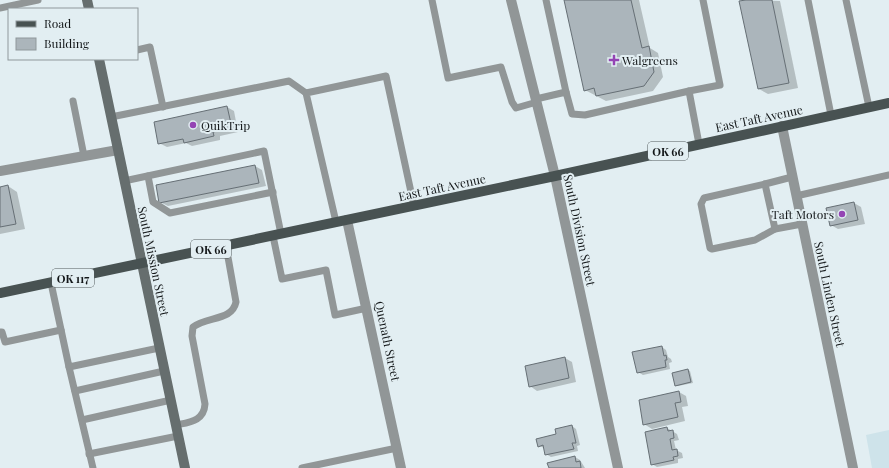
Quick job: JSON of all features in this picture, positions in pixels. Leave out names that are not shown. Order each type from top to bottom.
[{"type":"main road","name":"East Taft Avenue","points":[[0,293],[556,176],[889,103]]},
{"type":"street","name":"South Division Street","points":[[511,0],[556,176],[618,468]]},
{"type":"street","name":"South Mission Street","points":[[99,60],[185,468]]},
{"type":"street","name":"South Linden Street","points":[[782,126],[853,468]]},
{"type":"street","points":[[0,171],[118,150]]},
{"type":"street","name":"Quenath Street","points":[[347,220],[402,468]]},
{"type":"lane","points":[[0,8],[38,0]]},
{"type":"lane","points":[[432,0],[448,78],[502,67],[512,102],[516,108],[566,92]]},
{"type":"lane","points":[[546,0],[572,114],[585,115],[720,84],[703,0]]},
{"type":"lane","points":[[808,0],[831,115]]},
{"type":"lane","points":[[846,0],[869,107]]},
{"type":"lane","points":[[138,50],[150,47],[163,107]]},
{"type":"lane","points":[[306,93],[386,76],[414,206]]},
{"type":"lane","points":[[111,117],[289,81],[306,93],[336,222]]},
{"type":"lane","points":[[689,91],[699,144]]},
{"type":"lane","points":[[72,101],[84,156]]},
{"type":"lane","points":[[124,181],[264,151],[273,192],[282,280],[326,270],[335,315],[367,308]]},
{"type":"lane","points":[[796,196],[889,175]]},
{"type":"lane","points":[[148,176],[153,202],[170,213],[273,192]]},
{"type":"lane","points":[[792,177],[704,198],[701,204],[710,248],[712,249],[755,240],[775,229],[802,224]]},
{"type":"lane","points":[[765,184],[775,229]]},
{"type":"lane","points":[[176,425],[199,419],[204,412],[206,404],[192,336],[193,327],[201,321],[228,315],[234,309],[236,302],[226,246]]},
{"type":"lane","points":[[51,283],[93,468]]},
{"type":"lane","points":[[0,332],[2,332],[5,342],[61,330]]},
{"type":"lane","points":[[69,367],[159,348]]},
{"type":"lane","points":[[75,391],[164,371]]},
{"type":"lane","points":[[82,420],[171,400]]},
{"type":"lane","points":[[89,454],[178,436]]},
{"type":"lane","points":[[302,468],[397,448]]},
{"type":"shaded area","points":[[889,430],[889,468],[872,468],[866,435]]},
{"type":"building","name":"Walgreens","points":[[564,0],[631,0],[642,48],[649,46],[654,72],[644,86],[596,96],[594,88],[584,91]]},
{"type":"building","points":[[772,0],[789,83],[758,89],[739,1]]},
{"type":"building","name":"QuikTrip","points":[[227,106],[232,128],[213,132],[214,136],[184,143],[183,139],[158,144],[154,122]]},
{"type":"building","name":"QuikTrip","points":[[255,165],[259,183],[159,203],[156,185]]},
{"type":"building","points":[[8,185],[16,224],[0,227],[0,187]]},
{"type":"building","name":"Taft Motors","points":[[854,202],[858,220],[830,226],[826,208]]},
{"type":"building","points":[[662,346],[664,356],[666,355],[667,360],[665,360],[666,367],[637,373],[632,352]]},
{"type":"building","points":[[565,357],[569,378],[529,387],[525,366]]},
{"type":"building","points":[[688,369],[691,382],[675,386],[672,373]]},
{"type":"building","points":[[679,391],[681,402],[675,403],[678,417],[643,425],[639,400]]},
{"type":"building","points":[[572,425],[576,443],[572,443],[574,449],[545,455],[543,445],[538,447],[536,439],[556,434],[555,429]]},
{"type":"building","points":[[667,427],[668,431],[673,430],[674,438],[670,439],[672,450],[677,449],[678,456],[673,457],[674,460],[651,465],[645,432]]},
{"type":"building","points":[[575,456],[576,462],[580,461],[581,468],[549,468],[547,463]]},
{"type":"place","name":"Walgreens","points":[[614,60]]},
{"type":"place","name":"QuikTrip","points":[[193,125]]},
{"type":"place","name":"Taft Motors","points":[[842,214]]}]
